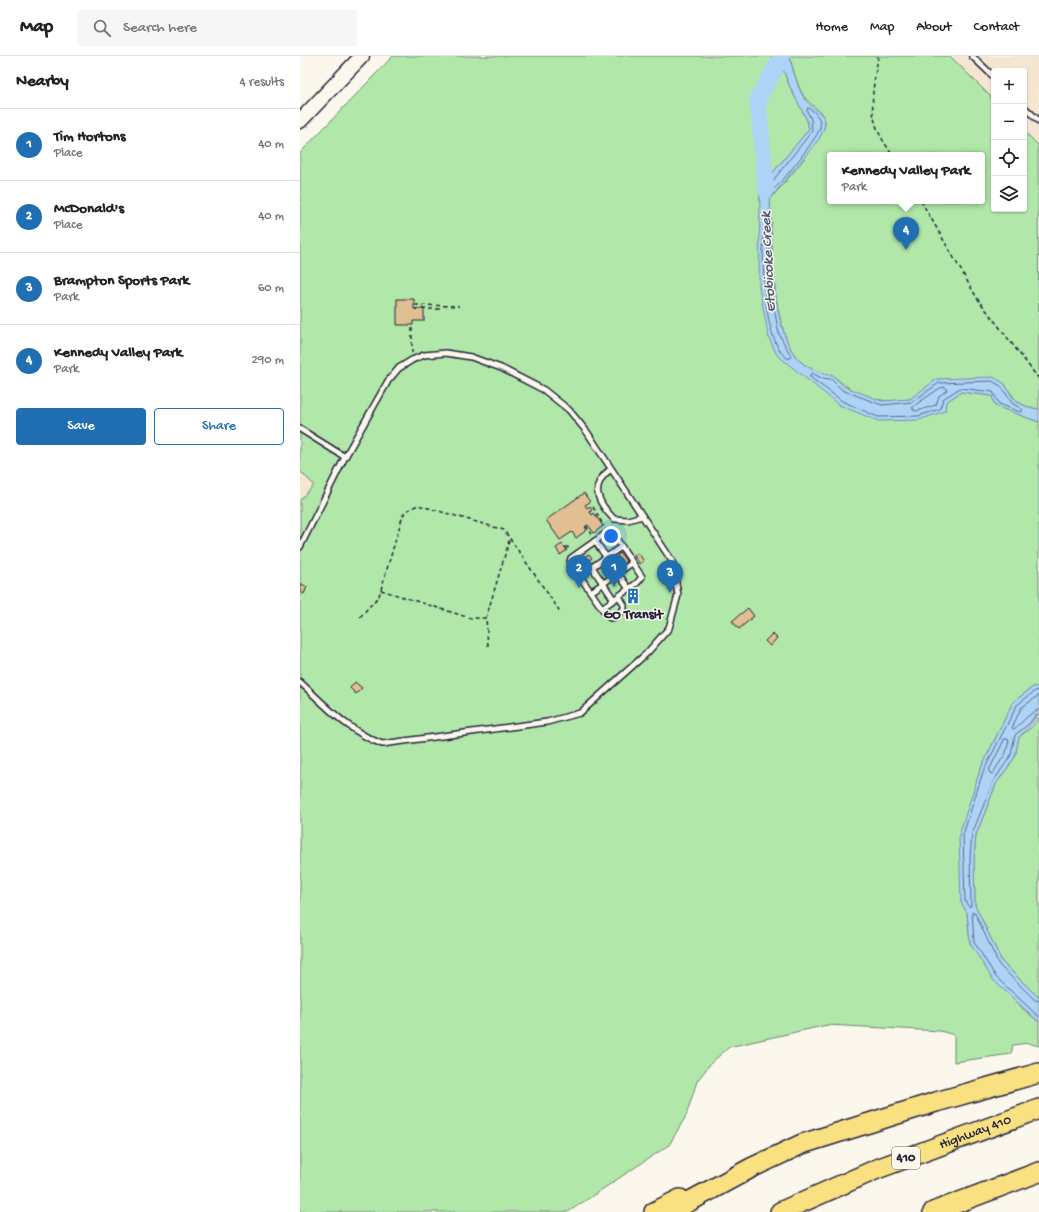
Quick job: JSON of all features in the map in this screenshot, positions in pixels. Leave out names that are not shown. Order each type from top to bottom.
[{"type":"highway","points":[[670,1212],[751,1168],[802,1144],[850,1128],[1037,1073]]},
{"type":"highway","name":"Highway 410","points":[[780,1212],[877,1168],[1037,1110]]},
{"type":"highway","points":[[654,1212],[726,1175],[751,1168]]},
{"type":"highway","points":[[933,1212],[1039,1172]]},
{"type":"main road","points":[[300,121],[362,56]]},
{"type":"lane","points":[[972,56],[991,74]]},
{"type":"lane","points":[[1027,109],[1039,121]]},
{"type":"lane","points":[[300,547],[345,457],[388,381],[399,368],[412,360],[424,355],[446,353],[471,357],[501,368],[544,390],[569,410],[587,432],[672,561],[678,596],[674,615],[668,628],[647,653],[580,713],[547,722],[382,744],[368,739],[356,731],[300,682]]},
{"type":"lane","points":[[300,429],[345,457]]},
{"type":"lane","points":[[612,469],[601,478],[598,484],[597,493],[599,498],[614,519],[628,520],[642,516]]},
{"type":"lane","points":[[592,567],[603,583],[616,598],[624,608],[615,617],[609,617],[602,608],[579,576],[570,559],[594,538],[610,532],[642,578],[629,589],[616,598],[602,608]]},
{"type":"lane","points":[[594,538],[629,589]]},
{"type":"lane","points":[[579,576],[621,547]]},
{"type":"lane","points":[[591,592],[632,563]]},
{"type":"path","points":[[878,56],[872,103],[873,116],[877,129],[890,152]]},
{"type":"path","points":[[923,204],[978,298],[1039,379]]},
{"type":"path","points":[[415,305],[459,306]]},
{"type":"path","points":[[415,309],[439,309],[439,305]]},
{"type":"path","points":[[412,327],[412,360]]},
{"type":"path","points":[[596,504],[592,508],[605,528]]},
{"type":"path","points":[[360,617],[370,604],[378,598],[402,517],[406,511],[413,506],[423,506],[501,529],[510,538],[561,613]]},
{"type":"path","points":[[586,526],[594,538]]},
{"type":"path","points":[[488,646],[486,618],[510,538]]},
{"type":"path","points":[[564,547],[571,547],[574,550]]},
{"type":"path","points":[[381,590],[470,618],[486,618]]},
{"type":"shaded area","points":[[950,56],[1039,56],[1039,147],[1027,134],[1027,68],[991,68],[991,97]]},
{"type":"shaded area","points":[[300,471],[314,485],[300,500]]},
{"type":"green space","points":[[393,56],[778,56],[789,85],[807,120],[809,129],[771,175],[760,195],[769,338],[839,405],[946,402],[961,392],[992,396],[996,406],[1039,422],[1039,686],[1033,687],[1013,702],[980,770],[961,902],[967,913],[970,943],[1022,1008],[1039,1022],[1039,1046],[1028,1043],[1013,1045],[1011,1054],[954,1062],[954,1035],[940,1031],[827,1025],[729,1047],[711,1063],[697,1081],[686,1116],[669,1145],[568,1212],[300,1212],[300,500],[314,485],[300,471],[300,153]]},
{"type":"green space","points":[[789,56],[950,56],[991,97],[991,212],[1027,212],[1027,134],[1038,145],[1039,409],[1022,404],[1014,398],[1004,383],[937,379],[920,393],[909,399],[889,401],[868,397],[849,388],[833,375],[829,375],[803,364],[796,357],[781,324],[777,303],[774,281],[770,199],[811,150],[824,129],[824,118],[803,95],[798,85]]},
{"type":"green space","points":[[1039,717],[1039,998],[1002,962],[975,905],[974,857],[976,835],[996,784],[1015,757],[1019,737],[1032,727]]},
{"type":"water","name":"Etobicoke Creek","points":[[778,56],[789,56],[795,77],[804,98],[822,115],[825,124],[819,139],[770,199],[772,259],[777,303],[781,324],[796,357],[803,364],[813,369],[833,375],[843,386],[882,401],[910,399],[937,379],[993,377],[1004,383],[1015,401],[1030,408],[1039,409],[1039,422],[995,406],[992,396],[961,392],[946,402],[945,411],[919,420],[878,421],[839,405],[777,355],[769,338],[759,287],[760,195],[771,175],[809,129],[807,120],[789,85]]},
{"type":"water","points":[[1039,686],[1039,704],[1036,716],[1031,726],[1019,737],[1015,757],[996,784],[976,835],[974,857],[975,905],[1002,962],[1039,998],[1039,1022],[993,980],[970,943],[967,913],[961,902],[959,835],[980,770],[1013,702],[1033,687]]},
{"type":"building","points":[[397,299],[414,299],[414,309],[424,309],[424,321],[413,321],[413,325],[397,325]]},
{"type":"building","points":[[584,493],[590,502],[585,505],[587,508],[590,506],[592,510],[590,512],[592,515],[594,513],[603,526],[594,533],[588,525],[585,527],[587,530],[576,538],[572,532],[560,540],[546,520]]},
{"type":"building","points":[[562,544],[567,550],[560,555],[556,548]]},
{"type":"building","points":[[620,553],[626,561],[622,564],[617,556]]},
{"type":"building","points":[[638,553],[644,561],[640,564],[634,556]]},
{"type":"building","points":[[589,554],[592,558],[580,567],[577,560]]},
{"type":"building","points":[[300,583],[307,587],[304,594],[300,592]]},
{"type":"building","points":[[748,608],[754,616],[739,629],[732,621]]},
{"type":"building","points":[[772,634],[777,638],[770,646],[765,641]]},
{"type":"building","points":[[355,682],[362,688],[356,694],[350,688]]},
{"type":"waterway","points":[[766,190],[758,99],[782,56]]},
{"type":"place","name":"Kennedy Valley Park","points":[[906,250]]},
{"type":"place","name":"Tim Hortons","points":[[614,587]]},
{"type":"place","name":"McDonald's","points":[[579,588]]},
{"type":"place","name":"Brampton Sports Park","points":[[670,593]]},
{"type":"place","name":"GO Transit","points":[[633,596]]}]
